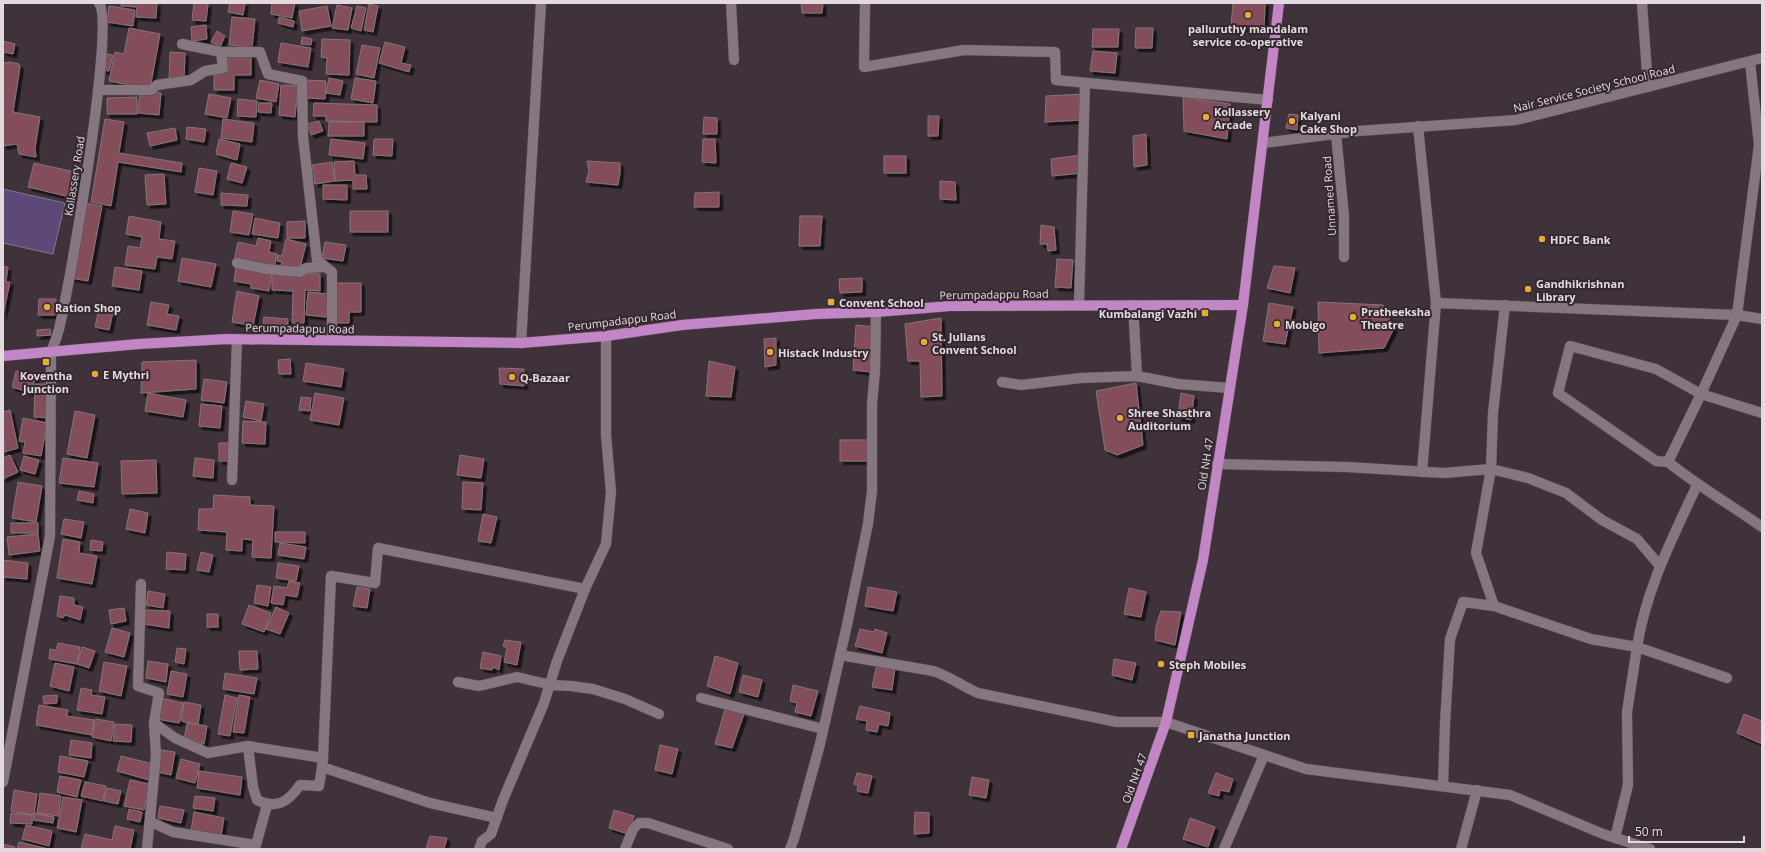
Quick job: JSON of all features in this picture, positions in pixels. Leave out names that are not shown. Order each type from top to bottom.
[{"type":"main road","name":"Old NH 47","points":[[1121,849],[1166,722],[1202,560],[1243,305],[1279,3]]},
{"type":"main road","name":"Perumpadappu Road","points":[[3,356],[139,344],[237,339],[521,343],[606,336],[682,325],[816,314],[876,312],[950,306],[1243,305]]},
{"type":"street","name":"Kollassery Road","points":[[3,782],[50,536],[51,352],[59,330],[74,254],[98,90],[102,57],[103,22],[101,6],[99,3]]},
{"type":"street","points":[[521,343],[541,3]]},
{"type":"street","points":[[731,3],[734,60]]},
{"type":"street","points":[[865,3],[864,67],[964,50],[1056,52],[1056,80],[1268,100]]},
{"type":"street","points":[[1642,3],[1648,87]]},
{"type":"street","points":[[182,44],[221,52],[260,52],[268,74],[302,81],[303,137],[317,260],[332,272],[332,340]]},
{"type":"street","points":[[98,90],[151,90],[157,86],[191,80],[205,71],[223,68],[221,52]]},
{"type":"street","name":"Nair Service Society School Road","points":[[1263,143],[1418,126],[1516,120],[1762,58]]},
{"type":"street","points":[[1668,462],[1737,315],[1759,145],[1750,62]]},
{"type":"street","points":[[1079,305],[1085,83]]},
{"type":"street","points":[[1418,126],[1436,303],[1422,472]]},
{"type":"street","name":"Unnamed Road","points":[[1336,134],[1344,216],[1344,258]]},
{"type":"street","points":[[237,263],[266,269],[300,272],[306,268],[325,267]]},
{"type":"street","points":[[1436,303],[1737,315],[1762,319]]},
{"type":"street","points":[[1133,305],[1137,376]]},
{"type":"street","points":[[1494,606],[1476,553],[1491,469],[1493,413],[1505,305]]},
{"type":"street","points":[[790,849],[806,797],[823,729],[868,524],[872,491],[872,404],[875,371],[876,312]]},
{"type":"street","points":[[479,849],[482,841],[491,834],[496,818],[551,685],[557,661],[584,589],[606,544],[611,492],[606,435],[606,336]]},
{"type":"street","points":[[232,480],[237,339]]},
{"type":"street","points":[[1762,413],[1701,394],[1656,369],[1570,346],[1558,393],[1656,461],[1668,462],[1697,485],[1724,501],[1762,527]]},
{"type":"street","points":[[1002,382],[1021,385],[1081,378],[1137,376],[1178,384],[1229,388]]},
{"type":"street","points":[[1217,464],[1347,467],[1444,473],[1491,469],[1528,478],[1566,493],[1602,520],[1637,538],[1660,566]]},
{"type":"street","points":[[1615,838],[1628,785],[1627,712],[1640,626],[1660,566],[1697,485]]},
{"type":"street","points":[[248,746],[253,787],[257,800],[267,805],[276,804],[291,798],[300,785],[319,786],[322,762],[331,576],[375,583],[378,548],[584,589]]},
{"type":"street","points":[[141,584],[138,686],[159,693],[154,723],[156,755],[151,822],[147,849]]},
{"type":"street","points":[[1444,786],[1445,724],[1450,639],[1463,602],[1494,606],[1591,639],[1637,646],[1726,678]]},
{"type":"street","points":[[840,655],[933,670],[946,675],[978,693],[1117,722],[1166,722],[1306,769],[1510,795],[1615,838],[1650,849]]},
{"type":"street","points":[[458,682],[479,686],[517,677],[551,685],[593,689],[625,699],[658,714]]},
{"type":"street","points":[[701,698],[823,729]]},
{"type":"street","points":[[154,723],[175,738],[208,753],[248,746],[322,762],[430,803],[496,818]]},
{"type":"street","points":[[1224,849],[1264,755]]},
{"type":"street","points":[[1461,849],[1477,790]]},
{"type":"street","points":[[151,822],[173,832],[256,846],[267,805]]},
{"type":"street","points":[[625,849],[633,830],[639,823],[648,823],[728,849]]},
{"type":"shaded area","points":[[3,189],[65,203],[53,254],[3,243]]},
{"type":"building","points":[[121,3],[157,3],[156,18],[136,17],[137,7],[121,6]]},
{"type":"building","points":[[194,3],[208,4],[206,21],[192,20]]},
{"type":"building","points":[[230,3],[245,3],[243,15],[228,12]]},
{"type":"building","points":[[272,3],[295,3],[292,18],[271,14]]},
{"type":"building","points":[[801,3],[823,3],[822,13],[802,13]]},
{"type":"building","name":"palluruthy mandalam service co-operative","points":[[1233,3],[1265,3],[1264,30],[1231,26]]},
{"type":"building","points":[[369,4],[378,6],[373,32],[364,30]]},
{"type":"building","points":[[337,5],[352,8],[348,30],[332,28]]},
{"type":"building","points":[[109,6],[135,10],[133,26],[107,22]]},
{"type":"building","points":[[327,6],[331,26],[302,31],[299,11]]},
{"type":"building","points":[[357,6],[366,8],[361,31],[351,28]]},
{"type":"building","points":[[232,17],[255,19],[252,48],[229,45]]},
{"type":"building","points":[[279,17],[294,21],[293,27],[278,23]]},
{"type":"building","points":[[206,25],[207,39],[192,41],[191,27]]},
{"type":"building","points":[[129,28],[160,34],[150,89],[109,81],[115,52],[124,54]]},
{"type":"building","points":[[1136,28],[1153,28],[1152,48],[1135,48]]},
{"type":"building","points":[[1093,29],[1119,29],[1118,47],[1092,47]]},
{"type":"building","points":[[217,31],[225,36],[220,47],[211,42]]},
{"type":"building","points":[[302,37],[312,39],[311,45],[301,44]]},
{"type":"building","points":[[322,39],[350,40],[349,75],[326,74],[327,58],[321,57]]},
{"type":"building","points":[[3,41],[15,44],[13,54],[3,52]]},
{"type":"building","points":[[385,42],[405,47],[401,63],[411,65],[409,72],[379,63]]},
{"type":"building","points":[[281,43],[311,48],[308,67],[278,62]]},
{"type":"building","points":[[362,45],[380,48],[374,78],[356,74]]},
{"type":"building","points":[[1093,51],[1117,53],[1115,73],[1090,71]]},
{"type":"building","points":[[170,52],[185,53],[184,81],[169,80]]},
{"type":"building","points":[[107,54],[113,55],[109,71],[103,70]]},
{"type":"building","points":[[228,55],[251,55],[251,75],[234,75],[234,90],[214,90],[214,72],[227,72]]},
{"type":"building","points":[[10,62],[19,64],[20,67],[13,112],[40,117],[35,148],[36,157],[19,154],[17,144],[3,146],[3,63]]},
{"type":"building","points":[[329,78],[343,81],[340,95],[326,93]]},
{"type":"building","points":[[355,78],[376,81],[373,103],[351,99]]},
{"type":"building","points":[[260,80],[279,84],[276,102],[256,98]]},
{"type":"building","points":[[307,80],[326,81],[325,99],[306,98]]},
{"type":"building","points":[[281,85],[298,86],[295,117],[279,115]]},
{"type":"building","points":[[140,91],[161,93],[159,115],[138,113]]},
{"type":"building","points":[[209,94],[231,98],[227,118],[205,114]]},
{"type":"building","points":[[1083,94],[1083,120],[1045,122],[1046,96]]},
{"type":"building","points":[[137,97],[137,114],[107,114],[107,98]]},
{"type":"building","name":"Kollassery Arcade","points":[[1183,97],[1230,104],[1227,139],[1184,131]]},
{"type":"building","points":[[238,99],[257,101],[256,117],[237,116]]},
{"type":"building","points":[[259,103],[272,103],[271,113],[258,112]]},
{"type":"building","points":[[314,103],[377,105],[377,122],[326,121],[326,116],[313,116]]},
{"type":"building","name":"Kalyani Cake Shop","points":[[1289,114],[1298,115],[1297,130],[1286,128]]},
{"type":"building","points":[[928,116],[939,116],[938,136],[928,136]]},
{"type":"building","points":[[704,117],[717,118],[717,134],[703,134]]},
{"type":"building","points":[[105,119],[124,122],[119,153],[182,163],[181,172],[118,162],[111,206],[91,202]]},
{"type":"building","points":[[223,119],[254,123],[252,142],[221,138]]},
{"type":"building","points":[[319,121],[323,131],[311,135],[307,124]]},
{"type":"building","points":[[329,122],[364,122],[364,136],[328,136]]},
{"type":"building","points":[[187,127],[206,129],[204,142],[186,139]]},
{"type":"building","points":[[175,128],[177,140],[150,146],[147,133]]},
{"type":"building","points":[[1146,134],[1147,165],[1134,167],[1133,136]]},
{"type":"building","points":[[219,139],[240,144],[237,160],[216,154]]},
{"type":"building","points":[[331,139],[365,143],[363,159],[329,155]]},
{"type":"building","points":[[374,139],[393,139],[392,156],[373,155]]},
{"type":"building","points":[[703,139],[715,139],[716,163],[702,162]]},
{"type":"building","points":[[1080,155],[1083,173],[1052,176],[1051,159]]},
{"type":"building","points":[[884,156],[906,156],[906,173],[884,173]]},
{"type":"building","points":[[354,161],[355,175],[366,175],[367,189],[353,189],[353,180],[335,181],[334,162]]},
{"type":"building","points":[[587,161],[620,163],[618,185],[586,182],[589,171]]},
{"type":"building","points":[[332,162],[335,181],[315,184],[312,165]]},
{"type":"building","points":[[34,163],[80,173],[74,198],[28,187]]},
{"type":"building","points":[[231,163],[247,167],[242,183],[227,179]]},
{"type":"building","points":[[199,168],[217,171],[213,195],[195,192]]},
{"type":"building","points":[[164,174],[166,204],[147,205],[145,175]]},
{"type":"building","points":[[940,181],[955,182],[956,200],[940,199]]},
{"type":"building","points":[[323,185],[347,185],[347,200],[323,199]]},
{"type":"building","points":[[719,192],[719,207],[694,207],[695,193]]},
{"type":"building","points":[[221,193],[248,195],[247,206],[221,205]]},
{"type":"building","points":[[85,203],[102,206],[88,281],[71,278]]},
{"type":"building","points":[[233,211],[253,214],[249,235],[230,232]]},
{"type":"building","points":[[350,211],[388,211],[388,232],[350,232]]},
{"type":"building","points":[[129,216],[161,222],[159,239],[175,241],[172,259],[157,257],[155,269],[125,265],[128,246],[140,248],[142,237],[126,234]]},
{"type":"building","points":[[800,216],[822,216],[820,246],[799,246]]},
{"type":"building","points":[[255,218],[280,223],[278,238],[252,234]]},
{"type":"building","points":[[305,221],[305,238],[287,238],[287,222]]},
{"type":"building","points":[[1041,225],[1054,227],[1056,250],[1048,251],[1047,244],[1040,244]]},
{"type":"building","points":[[258,238],[271,241],[269,252],[277,254],[274,269],[234,261],[238,242],[256,246]]},
{"type":"building","points":[[286,239],[306,244],[299,272],[281,268],[282,262],[277,261],[278,255],[282,256]]},
{"type":"building","points":[[325,242],[346,245],[343,261],[322,258]]},
{"type":"building","points":[[182,258],[216,264],[211,287],[178,281]]},
{"type":"building","points":[[1057,259],[1073,260],[1071,288],[1055,287]]},
{"type":"building","points":[[1274,266],[1295,268],[1290,293],[1267,288]]},
{"type":"building","points":[[3,267],[8,267],[6,282],[10,282],[3,315]]},
{"type":"building","points":[[115,267],[142,271],[139,290],[112,286]]},
{"type":"building","points":[[236,267],[272,273],[269,291],[251,288],[251,284],[234,281]]},
{"type":"building","points":[[272,272],[320,274],[320,291],[305,290],[304,323],[292,323],[293,291],[272,290]]},
{"type":"building","points":[[862,278],[862,292],[840,293],[839,279]]},
{"type":"building","points":[[334,283],[361,283],[361,312],[349,312],[349,323],[334,323]]},
{"type":"building","points":[[237,291],[259,296],[253,326],[232,322]]},
{"type":"building","points":[[308,292],[328,294],[326,317],[306,315]]},
{"type":"building","name":"Ration Shop","points":[[39,299],[56,299],[55,315],[38,315]]},
{"type":"building","points":[[151,302],[169,305],[167,314],[179,316],[176,330],[147,325]]},
{"type":"building","name":"Pratheeksha Theatre","points":[[1318,302],[1383,305],[1394,328],[1384,348],[1319,353]]},
{"type":"building","name":"Mobigo","points":[[1269,303],[1293,307],[1285,344],[1263,341]]},
{"type":"building","points":[[99,309],[113,312],[109,330],[95,327]]},
{"type":"building","points":[[264,317],[288,319],[287,338],[262,336]]},
{"type":"building","name":"St. Julians Convent School","points":[[941,318],[942,396],[921,397],[920,361],[908,361],[905,324]]},
{"type":"building","points":[[856,325],[874,327],[870,372],[853,370]]},
{"type":"building","points":[[50,329],[51,335],[37,336],[37,330]]},
{"type":"building","name":"Histack Industry","points":[[776,338],[776,365],[765,367],[764,339]]},
{"type":"building","points":[[290,359],[291,374],[279,374],[278,360]]},
{"type":"building","points":[[196,360],[196,389],[141,393],[142,362]]},
{"type":"building","points":[[709,361],[735,367],[731,397],[706,396]]},
{"type":"building","points":[[306,363],[344,369],[341,387],[303,381]]},
{"type":"building","name":"Q-Bazaar","points":[[499,368],[524,369],[524,386],[500,384]]},
{"type":"building","points":[[16,371],[36,376],[31,393],[12,387]]},
{"type":"building","points":[[204,379],[227,382],[224,403],[201,400]]},
{"type":"building","name":"Shree Shasthra Auditorium","points":[[1136,383],[1143,445],[1117,455],[1105,450],[1096,391]]},
{"type":"building","points":[[35,384],[51,384],[50,418],[34,417]]},
{"type":"building","points":[[148,393],[186,400],[183,417],[145,411]]},
{"type":"building","points":[[315,393],[344,398],[339,425],[310,420]]},
{"type":"building","points":[[1181,393],[1194,396],[1191,420],[1178,417]]},
{"type":"building","points":[[301,397],[311,398],[310,411],[299,410]]},
{"type":"building","points":[[246,401],[264,404],[261,421],[243,417]]},
{"type":"building","points":[[201,404],[222,406],[220,428],[199,426]]},
{"type":"building","points":[[10,410],[18,448],[4,452],[3,412]]},
{"type":"building","points":[[75,411],[95,415],[87,458],[67,454]]},
{"type":"building","points":[[23,418],[47,423],[41,456],[23,453],[25,442],[19,441]]},
{"type":"building","points":[[243,421],[266,422],[265,444],[242,443]]},
{"type":"building","points":[[840,440],[868,440],[868,461],[840,461]]},
{"type":"building","points":[[219,443],[229,443],[229,461],[219,461]]},
{"type":"building","points":[[10,455],[18,472],[3,479],[3,458]]},
{"type":"building","points":[[460,455],[484,459],[481,478],[457,475]]},
{"type":"building","points":[[24,456],[39,460],[35,474],[20,470]]},
{"type":"building","points":[[63,458],[98,463],[94,487],[59,483]]},
{"type":"building","points":[[195,458],[214,460],[213,478],[193,476]]},
{"type":"building","points":[[156,460],[157,493],[122,494],[121,461]]},
{"type":"building","points":[[18,482],[42,486],[36,522],[12,518]]},
{"type":"building","points":[[463,482],[483,483],[481,510],[462,509]]},
{"type":"building","points":[[79,491],[94,494],[93,503],[77,500]]},
{"type":"building","points":[[214,495],[250,497],[250,505],[274,506],[271,558],[252,557],[253,540],[242,539],[242,551],[226,550],[227,532],[198,530],[199,509],[213,509]]},
{"type":"building","points":[[130,509],[148,513],[145,533],[126,529]]},
{"type":"building","points":[[483,514],[497,517],[491,543],[478,541]]},
{"type":"building","points":[[64,519],[84,522],[81,538],[61,534]]},
{"type":"building","points":[[11,523],[38,523],[38,533],[11,533]]},
{"type":"building","points":[[275,532],[305,532],[305,543],[275,542]]},
{"type":"building","points":[[38,534],[40,551],[9,555],[7,537]]},
{"type":"building","points":[[63,539],[80,542],[79,553],[97,556],[92,584],[57,578]]},
{"type":"building","points":[[91,540],[103,542],[102,551],[90,550]]},
{"type":"building","points":[[280,543],[306,547],[304,559],[278,555]]},
{"type":"building","points":[[167,552],[186,554],[185,570],[166,569]]},
{"type":"building","points":[[201,552],[213,555],[209,572],[197,570]]},
{"type":"building","points":[[3,560],[28,563],[27,579],[3,577]]},
{"type":"building","points":[[278,563],[299,566],[296,581],[276,578]]},
{"type":"building","points":[[289,581],[300,583],[297,597],[285,595],[283,605],[271,603],[274,586],[287,588]]},
{"type":"building","points":[[257,585],[271,587],[268,606],[254,603]]},
{"type":"building","points":[[357,587],[370,589],[367,608],[353,606]]},
{"type":"building","points":[[868,587],[897,592],[893,611],[865,606]]},
{"type":"building","points":[[1129,588],[1146,592],[1141,617],[1124,614]]},
{"type":"building","points":[[148,591],[165,594],[163,608],[146,605]]},
{"type":"building","points":[[60,596],[74,598],[74,605],[83,607],[80,620],[65,615],[63,618],[57,616]]},
{"type":"building","points":[[249,605],[271,613],[264,632],[242,624]]},
{"type":"building","points":[[276,607],[289,613],[280,634],[266,629]]},
{"type":"building","points":[[124,608],[126,621],[111,624],[109,610]]},
{"type":"building","points":[[146,610],[170,611],[169,628],[144,624]]},
{"type":"building","points":[[1161,611],[1181,612],[1175,645],[1155,640],[1156,626]]},
{"type":"building","points":[[207,614],[218,614],[218,627],[207,627]]},
{"type":"building","points":[[112,628],[130,633],[124,657],[105,652]]},
{"type":"building","points":[[860,629],[874,632],[875,629],[887,633],[882,653],[855,646]]},
{"type":"building","points":[[505,640],[521,642],[517,665],[504,662],[507,648],[503,646]]},
{"type":"building","points":[[58,643],[80,647],[77,664],[49,659],[50,649],[56,650]]},
{"type":"building","points":[[82,647],[95,651],[89,668],[77,664]]},
{"type":"building","points":[[177,648],[186,649],[184,664],[175,662]]},
{"type":"building","points":[[239,651],[257,651],[258,669],[240,670]]},
{"type":"building","points":[[483,652],[501,656],[499,670],[493,667],[492,670],[480,668]]},
{"type":"building","points":[[715,656],[738,663],[730,694],[707,686]]},
{"type":"building","points":[[1114,659],[1136,663],[1132,680],[1112,675]]},
{"type":"building","points":[[148,661],[168,664],[166,682],[146,678]]},
{"type":"building","points":[[104,662],[127,666],[121,696],[99,691]]},
{"type":"building","points":[[55,663],[74,667],[69,691],[50,686]]},
{"type":"building","points":[[877,664],[895,668],[892,690],[872,687]]},
{"type":"building","points":[[171,671],[187,674],[183,697],[167,694]]},
{"type":"building","points":[[225,673],[257,678],[254,694],[223,689]]},
{"type":"building","points":[[743,675],[762,680],[758,697],[739,692]]},
{"type":"building","points":[[793,685],[818,691],[811,716],[795,712],[797,703],[790,701]]},
{"type":"building","points":[[81,688],[92,690],[91,695],[105,697],[102,714],[77,710]]},
{"type":"building","points":[[57,695],[57,703],[44,704],[43,696]]},
{"type":"building","points":[[225,695],[237,698],[230,736],[218,734]]},
{"type":"building","points":[[239,695],[250,697],[244,733],[233,732]]},
{"type":"building","points":[[161,698],[183,703],[179,723],[157,719]]},
{"type":"building","points":[[184,702],[201,705],[198,725],[181,721]]},
{"type":"building","points":[[39,705],[68,710],[67,716],[94,720],[92,735],[36,725]]},
{"type":"building","points":[[860,706],[890,713],[888,726],[879,724],[877,732],[866,730],[867,721],[856,719]]},
{"type":"building","points":[[725,709],[744,714],[732,748],[715,744]]},
{"type":"building","points":[[1744,714],[1762,721],[1762,744],[1737,733]]},
{"type":"building","points":[[95,719],[114,722],[111,741],[92,737]]},
{"type":"building","points":[[187,723],[207,726],[204,744],[184,740]]},
{"type":"building","points":[[115,724],[132,725],[131,742],[113,741]]},
{"type":"building","points":[[71,740],[92,743],[91,758],[69,755]]},
{"type":"building","points":[[660,745],[678,749],[672,774],[655,770]]},
{"type":"building","points":[[161,750],[175,752],[171,775],[157,772]]},
{"type":"building","points":[[60,756],[88,761],[84,777],[58,772]]},
{"type":"building","points":[[121,756],[153,764],[149,780],[117,771]]},
{"type":"building","points":[[181,759],[200,764],[195,783],[176,778]]},
{"type":"building","points":[[199,771],[242,777],[240,795],[197,788]]},
{"type":"building","points":[[857,773],[872,776],[868,793],[857,791],[858,786],[854,784]]},
{"type":"building","points":[[1216,773],[1233,779],[1229,792],[1220,790],[1219,796],[1208,793]]},
{"type":"building","points":[[60,776],[81,780],[77,797],[57,792]]},
{"type":"building","points":[[972,777],[989,780],[986,798],[969,795]]},
{"type":"building","points":[[130,780],[149,784],[144,810],[124,806]]},
{"type":"building","points":[[85,782],[106,786],[103,801],[81,796]]},
{"type":"building","points":[[107,788],[121,791],[118,804],[104,801]]},
{"type":"building","points":[[14,790],[37,794],[34,815],[11,811]]},
{"type":"building","points":[[40,793],[61,796],[58,816],[37,813]]},
{"type":"building","points":[[195,796],[215,798],[213,811],[193,808]]},
{"type":"building","points":[[63,797],[82,800],[76,832],[57,828]]},
{"type":"building","points":[[160,806],[184,810],[181,823],[158,818]]},
{"type":"building","points":[[129,809],[142,812],[140,822],[127,819]]},
{"type":"building","points":[[614,810],[634,816],[628,834],[609,828]]},
{"type":"building","points":[[194,812],[224,818],[221,836],[191,831]]},
{"type":"building","points":[[915,812],[929,813],[929,833],[914,834]]},
{"type":"building","points":[[11,813],[32,815],[32,824],[10,823]]},
{"type":"building","points":[[34,813],[54,817],[53,823],[33,820]]},
{"type":"building","points":[[1190,818],[1215,827],[1208,847],[1183,839]]},
{"type":"building","points":[[26,825],[52,831],[49,846],[22,839]]},
{"type":"building","points":[[115,826],[134,830],[130,849],[81,849],[85,834],[112,840]]},
{"type":"building","points":[[430,836],[447,838],[444,849],[426,849]]},
{"type":"building","points":[[19,842],[49,849],[17,849]]},
{"type":"building","points":[[3,844],[15,847],[14,849],[3,849]]},
{"type":"place","name":"palluruthy mandalam service co-operative","points":[[1248,15]]},
{"type":"place","name":"Kollassery Arcade","points":[[1206,117]]},
{"type":"place","name":"Kalyani Cake Shop","points":[[1292,121]]},
{"type":"place","name":"HDFC Bank","points":[[1542,239]]},
{"type":"place","name":"Gandhikrishnan Library","points":[[1528,289]]},
{"type":"place","name":"Convent School","points":[[831,302]]},
{"type":"place","name":"Ration Shop","points":[[47,307]]},
{"type":"place","name":"Kumbalangi Vazhi","points":[[1205,313]]},
{"type":"place","name":"Pratheeksha Theatre","points":[[1353,317]]},
{"type":"place","name":"Mobigo","points":[[1277,324]]},
{"type":"place","name":"St. Julians Convent School","points":[[924,342]]},
{"type":"place","name":"Histack Industry","points":[[770,352]]},
{"type":"place","name":"Koventha Junction","points":[[46,362]]},
{"type":"place","name":"E Mythri","points":[[95,374]]},
{"type":"place","name":"Q-Bazaar","points":[[512,377]]},
{"type":"place","name":"Shree Shasthra Auditorium","points":[[1120,418]]},
{"type":"place","name":"Steph Mobiles","points":[[1161,664]]},
{"type":"place","name":"Janatha Junction","points":[[1191,735]]}]
